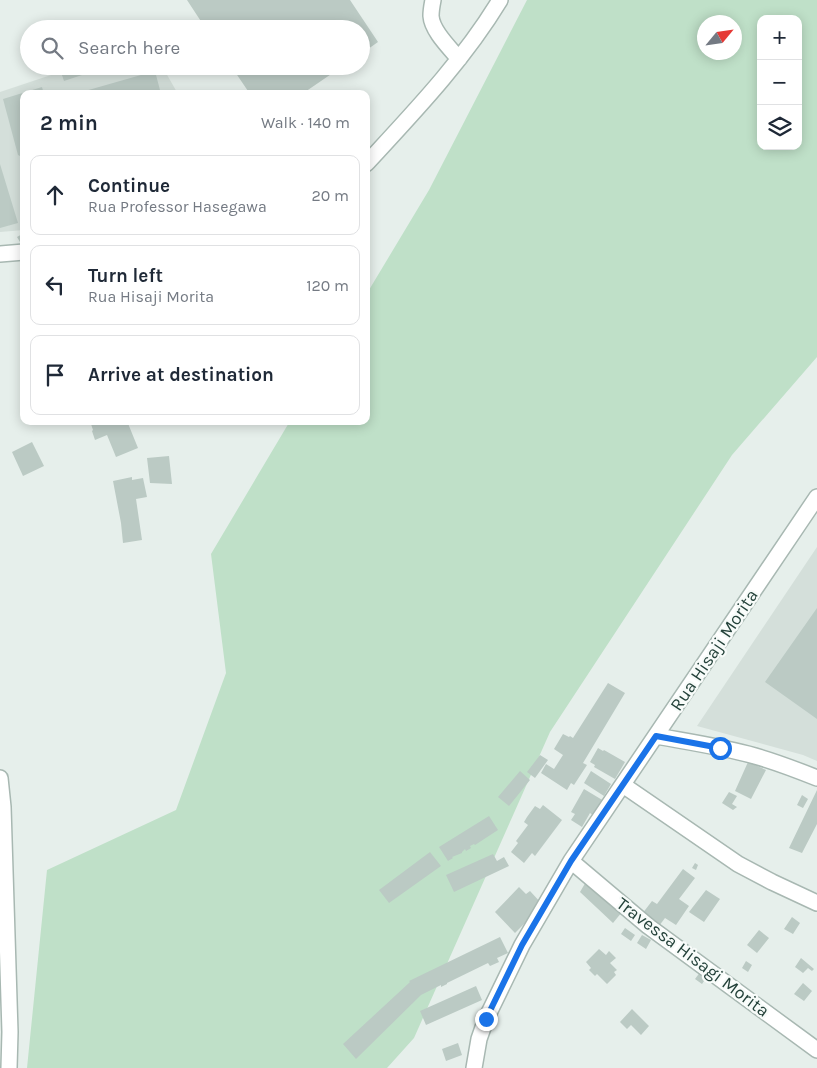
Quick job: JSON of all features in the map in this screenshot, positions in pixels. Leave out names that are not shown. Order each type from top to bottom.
[{"type":"street","points":[[433,0],[431,16],[433,24],[459,59]]},
{"type":"street","points":[[433,24],[444,0]]},
{"type":"street","points":[[370,160],[423,102],[459,59],[500,0]]},
{"type":"street","points":[[0,254],[20,252]]},
{"type":"street","name":"Rua Hisaji Morita","points":[[474,1068],[479,1038],[486,1019],[522,945],[571,861],[817,497]]},
{"type":"street","points":[[656,736],[755,756],[789,766],[817,778]]},
{"type":"street","points":[[0,778],[3,816],[10,1032],[9,1068]]},
{"type":"street","points":[[623,784],[738,864],[817,903]]},
{"type":"street","name":"Travessa Hisagi Morita","points":[[571,861],[648,926],[817,1050]]},
{"type":"shaded area","points":[[51,75],[167,75],[176,90],[20,90],[20,230],[0,232],[0,92]]},
{"type":"shaded area","points":[[817,547],[817,761],[803,755],[697,726]]},
{"type":"green space","points":[[527,0],[817,0],[817,357],[732,455],[550,732],[414,1038],[387,1068],[27,1068],[47,870],[176,810],[226,673],[211,554],[288,425],[370,425],[370,288],[429,190]]},
{"type":"building","points":[[187,0],[350,0],[363,20],[200,20]]},
{"type":"building","points":[[370,30],[378,42],[370,48]]},
{"type":"building","points":[[62,75],[82,75],[64,81]]},
{"type":"building","points":[[141,75],[156,75],[160,90],[88,90]]},
{"type":"building","points":[[237,75],[330,75],[308,90],[247,90]]},
{"type":"building","points":[[42,87],[43,90],[32,90]]},
{"type":"building","points":[[20,94],[20,156],[18,155],[3,99]]},
{"type":"building","points":[[0,164],[18,223],[0,228]]},
{"type":"building","points":[[91,425],[129,425],[138,448],[116,457],[107,435],[95,440]]},
{"type":"building","points":[[32,442],[44,466],[23,476],[12,452]]},
{"type":"building","points":[[169,456],[172,484],[150,483],[147,458]]},
{"type":"building","points":[[132,477],[132,480],[143,478],[147,497],[136,499],[142,540],[123,543],[113,481]]},
{"type":"building","points":[[817,608],[817,719],[765,682]]},
{"type":"building","points":[[608,683],[625,693],[583,763],[587,765],[574,785],[571,783],[567,790],[541,773],[546,764],[554,769],[563,755],[554,749],[563,734],[573,738]]},
{"type":"building","points":[[598,748],[625,762],[615,779],[594,767],[595,765],[590,762]]},
{"type":"building","points":[[540,755],[548,760],[535,778],[527,772]]},
{"type":"building","points":[[748,762],[766,770],[751,799],[735,791]]},
{"type":"building","points":[[520,771],[530,780],[509,806],[498,797]]},
{"type":"building","points":[[591,771],[611,784],[604,796],[584,783]]},
{"type":"building","points":[[584,789],[604,801],[594,816],[590,813],[582,827],[571,820],[575,814],[571,812]]},
{"type":"building","points":[[817,790],[817,824],[802,853],[789,848]]},
{"type":"building","points":[[729,792],[737,796],[732,804],[737,807],[733,810],[722,803]]},
{"type":"building","points":[[802,795],[808,799],[803,808],[797,805]]},
{"type":"building","points":[[543,805],[562,820],[535,856],[532,853],[524,863],[511,852],[518,843],[516,841],[528,825],[524,822],[527,817],[535,806],[540,809]]},
{"type":"building","points":[[489,816],[498,830],[448,861],[439,847]]},
{"type":"building","points":[[430,852],[441,866],[389,903],[379,890]]},
{"type":"building","points":[[493,854],[497,861],[504,857],[509,866],[454,892],[446,875]]},
{"type":"building","points":[[695,863],[698,865],[696,870],[692,868]]},
{"type":"building","points":[[683,869],[695,878],[679,899],[689,906],[676,925],[665,918],[659,926],[642,914],[652,901],[657,904]]},
{"type":"building","points":[[587,880],[622,912],[613,923],[580,892]]},
{"type":"building","points":[[519,887],[526,894],[530,891],[542,904],[515,933],[495,912]]},
{"type":"building","points":[[706,890],[720,899],[704,922],[689,912]]},
{"type":"building","points":[[792,917],[800,923],[793,934],[784,929]]},
{"type":"building","points":[[625,928],[635,935],[631,941],[621,934]]},
{"type":"building","points":[[759,930],[769,938],[757,953],[747,945]]},
{"type":"building","points":[[642,935],[651,940],[646,949],[637,943]]},
{"type":"building","points":[[500,937],[508,953],[497,958],[499,962],[490,966],[488,963],[421,995],[356,1059],[343,1044],[409,981]]},
{"type":"building","points":[[599,949],[606,955],[609,951],[616,958],[610,963],[617,970],[614,972],[616,975],[607,984],[597,974],[595,976],[589,970],[591,968],[586,962]]},
{"type":"building","points":[[801,958],[814,969],[812,971],[808,968],[803,973],[795,967]]},
{"type":"building","points":[[746,961],[752,965],[748,972],[742,968]]},
{"type":"building","points":[[701,971],[708,975],[702,984],[695,979]]},
{"type":"building","points":[[803,983],[812,991],[804,1001],[794,994]]},
{"type":"building","points":[[476,986],[482,1000],[426,1025],[420,1011]]},
{"type":"building","points":[[632,1009],[649,1026],[641,1035],[631,1025],[627,1029],[620,1022]]},
{"type":"building","points":[[458,1043],[462,1055],[446,1061],[442,1049]]},
{"type":"route","points":[[486,1019],[522,945],[571,861],[656,736],[720,748]]}]
